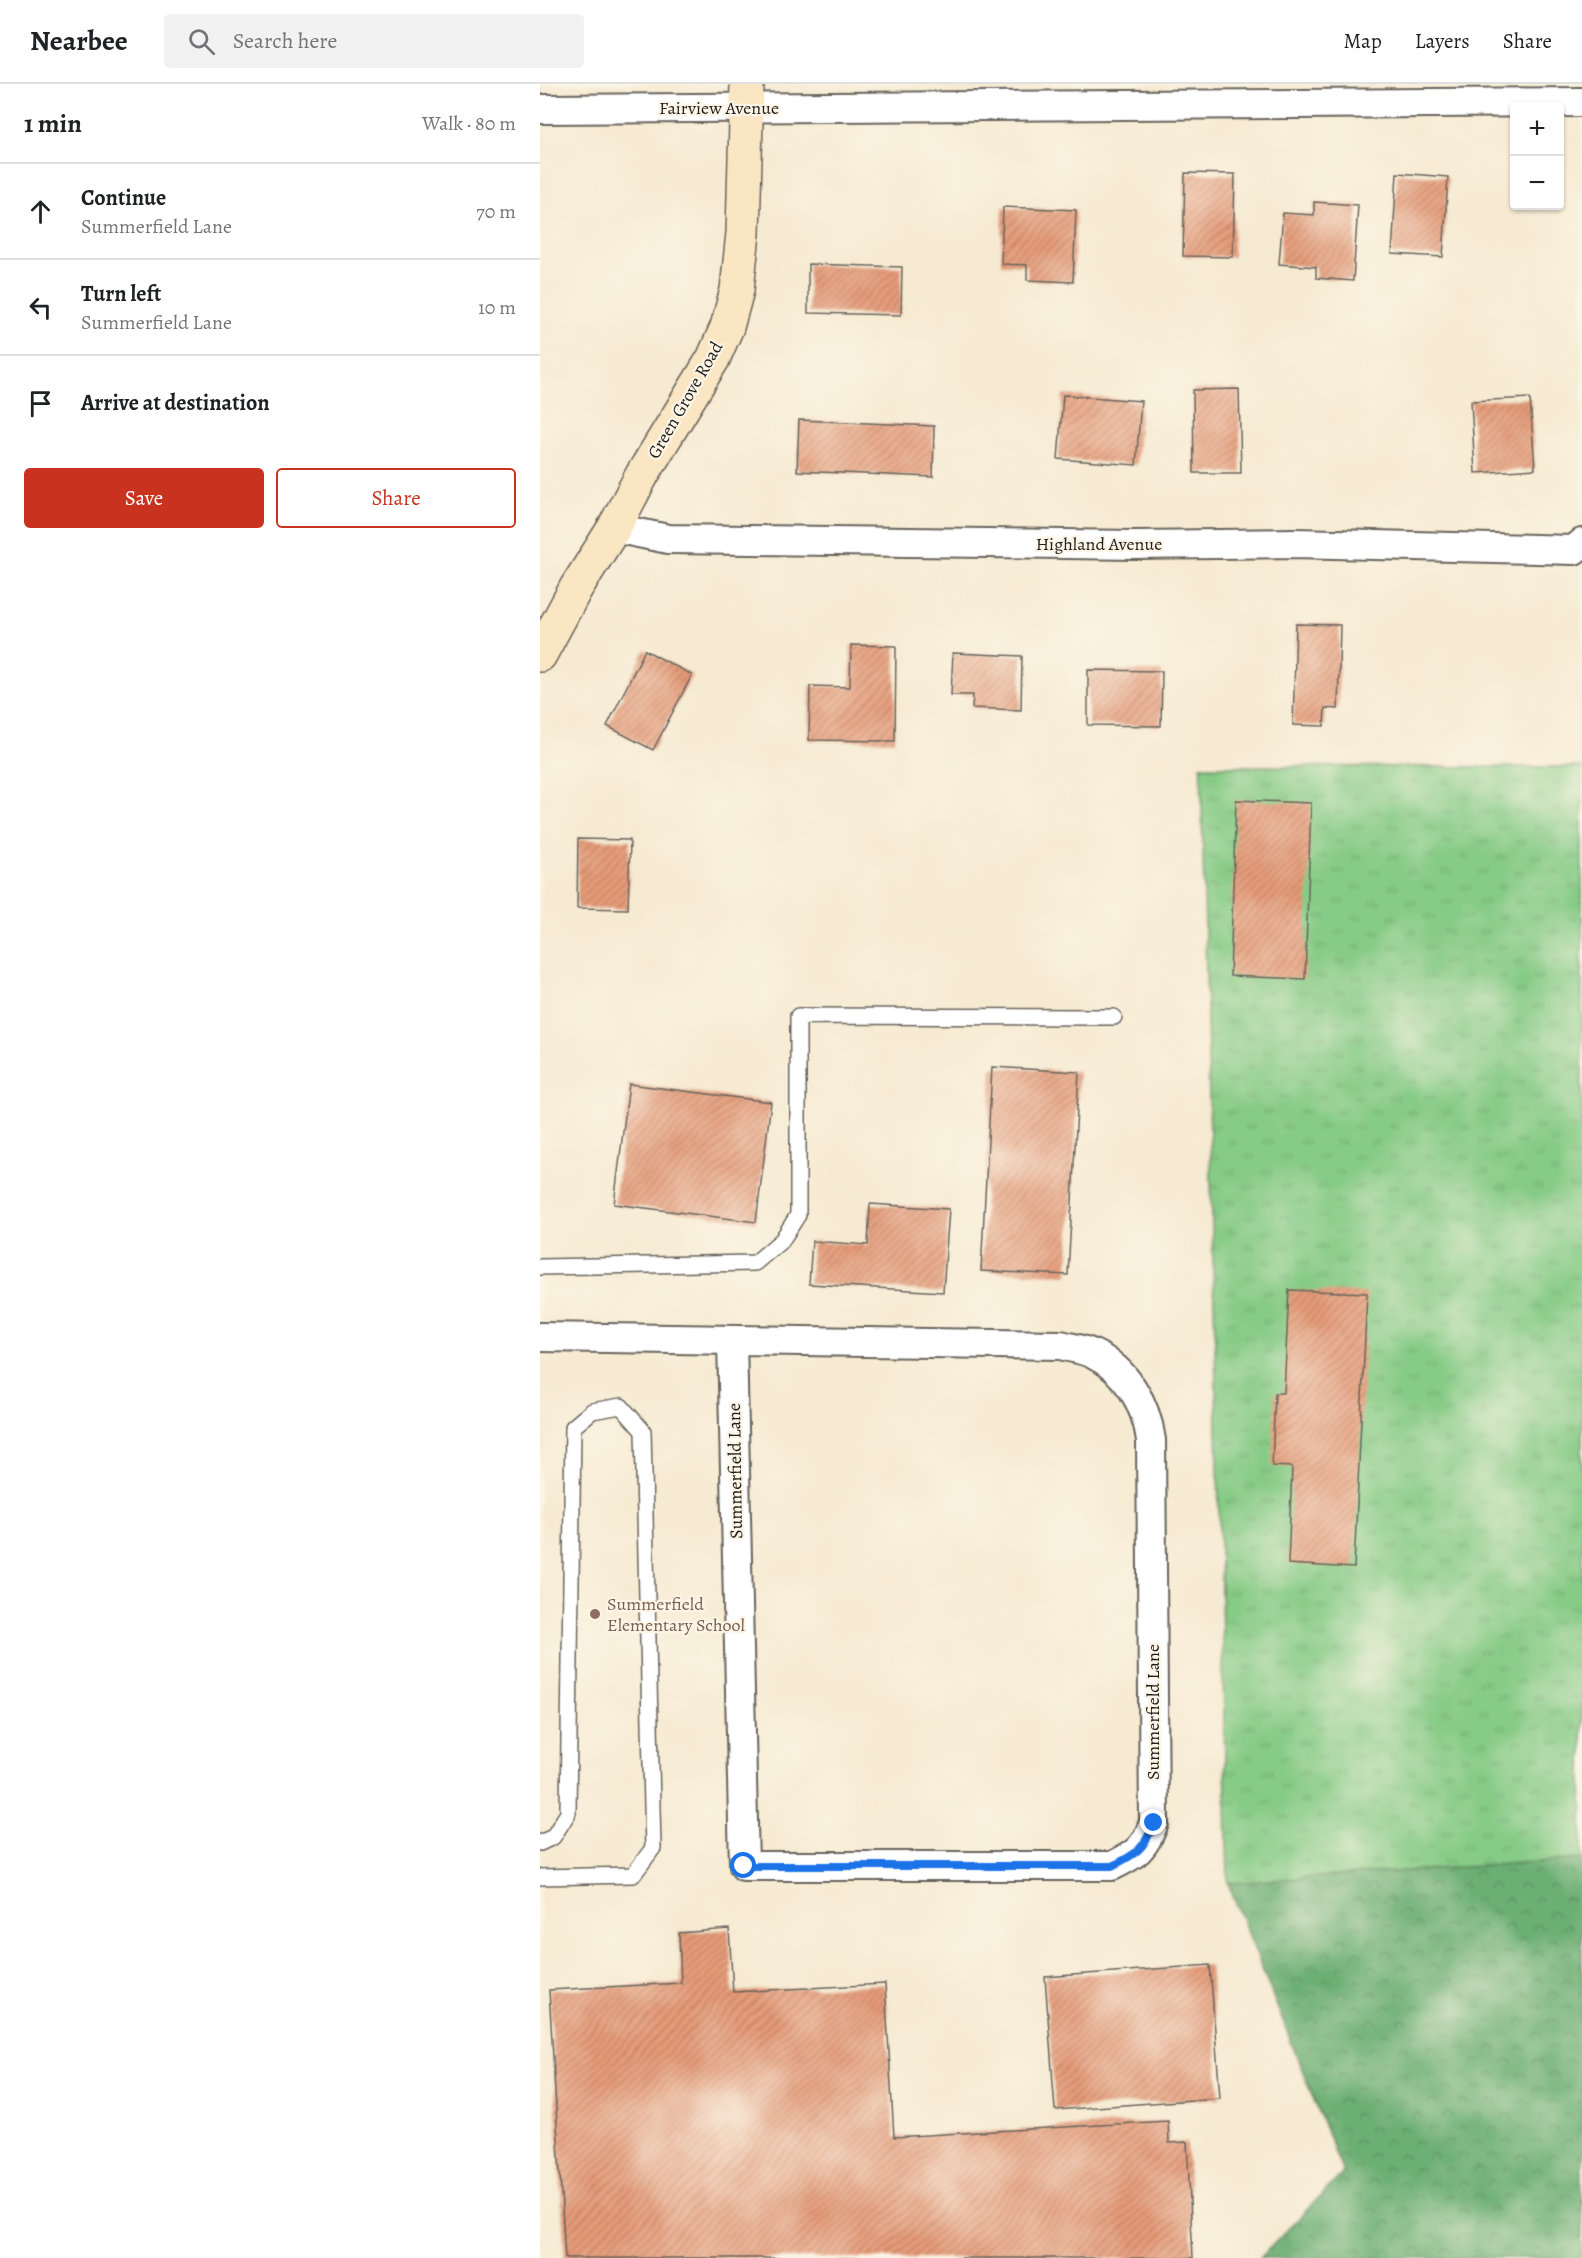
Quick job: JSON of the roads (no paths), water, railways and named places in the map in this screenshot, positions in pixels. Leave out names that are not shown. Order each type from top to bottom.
[{"type":"street","name":"Fairview Avenue","points":[[540,109],[747,96],[877,106],[1166,95],[1582,102]]},
{"type":"street","name":"Green Grove Road","points":[[540,655],[642,475],[713,359],[727,327],[737,290],[743,233],[747,96]]},
{"type":"street","name":"Highland Avenue","points":[[614,528],[668,539],[1136,545],[1295,543],[1580,554]]},
{"type":"street","name":"Summerfield Lane","points":[[540,1336],[1061,1345],[1092,1353],[1114,1367],[1135,1391],[1148,1420],[1151,1440],[1154,1823],[1148,1841],[1135,1855],[1112,1866],[744,1866],[732,1340]]},
{"type":"lane","points":[[540,1267],[755,1263],[782,1240],[798,1215],[798,1016],[1114,1017]]},
{"type":"lane","points":[[540,1843],[553,1837],[568,1813],[573,1427],[592,1411],[621,1407],[643,1431],[653,1848],[633,1875],[540,1877]]},
{"type":"place","name":"Summerfield Elementary School","points":[[595,1614]]}]
